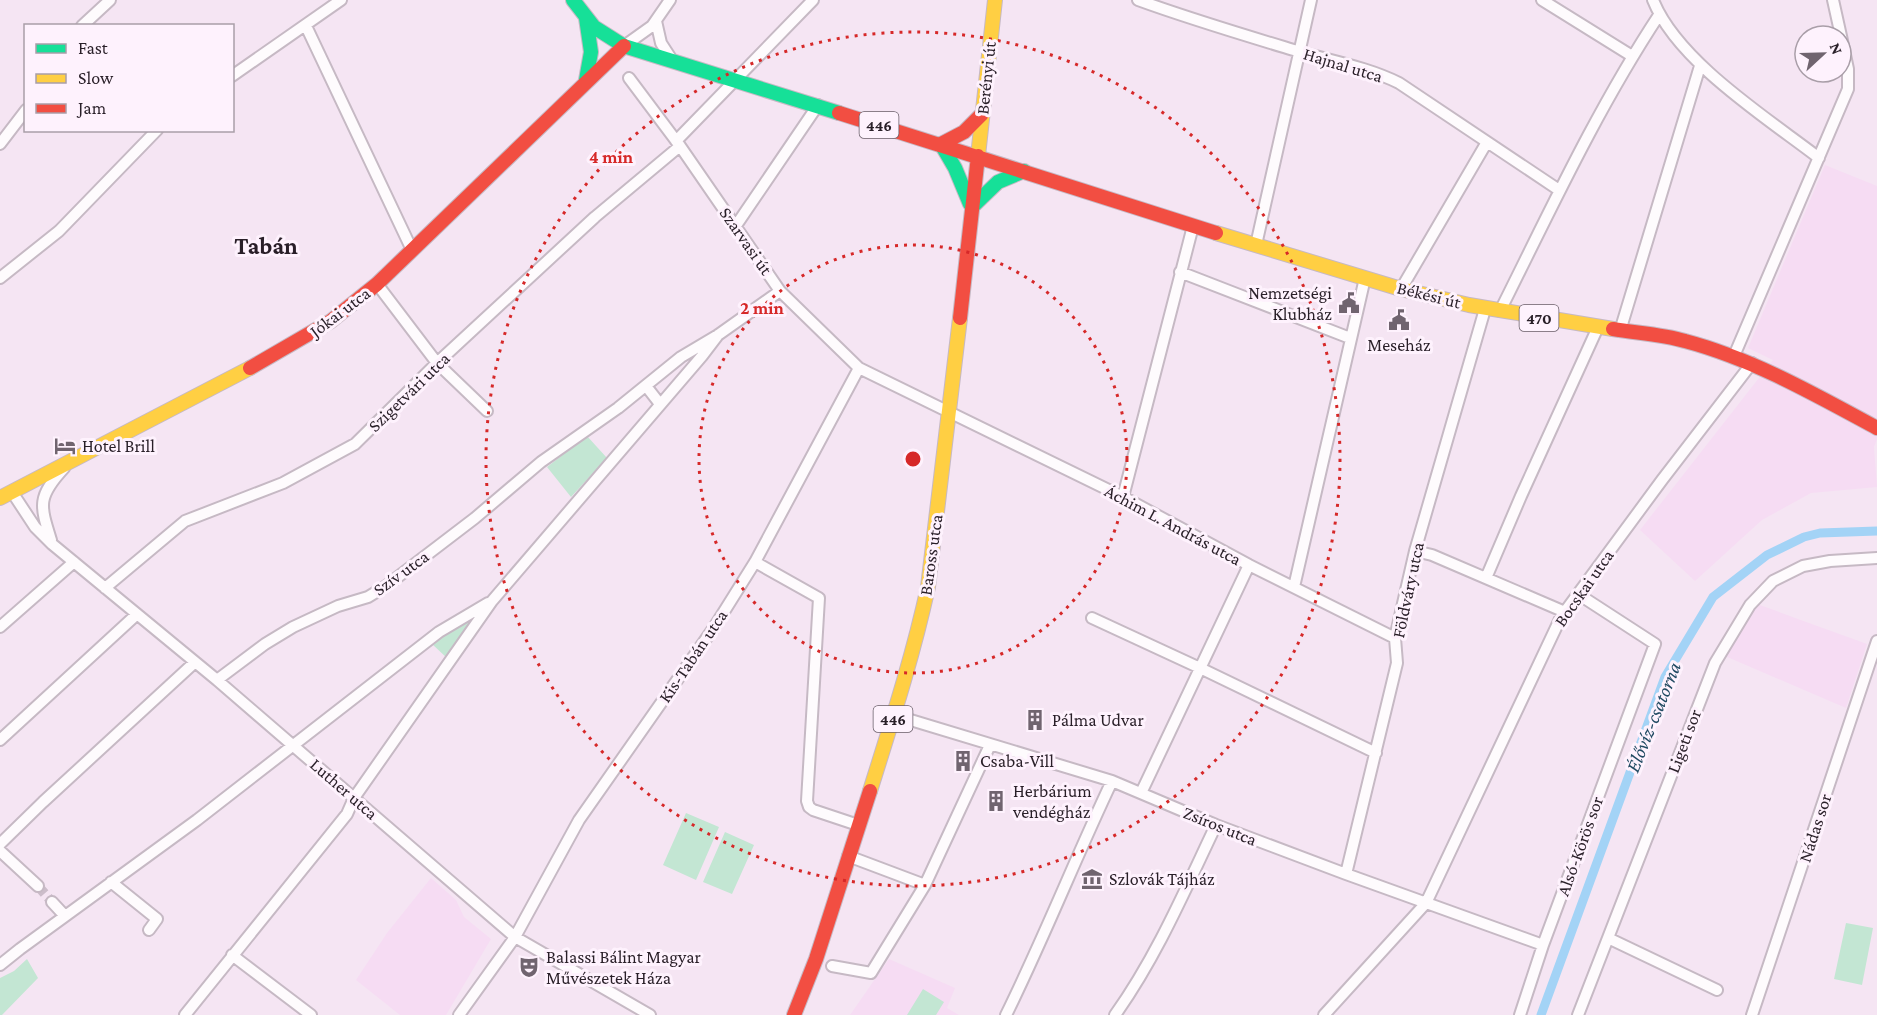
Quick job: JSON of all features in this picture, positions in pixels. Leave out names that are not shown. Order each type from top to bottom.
[{"type":"main road","name":"446","points":[[573,0],[594,27],[624,46],[978,156]]},
{"type":"main road","name":"Berényi út","points":[[978,156],[994,0]]},
{"type":"main road","points":[[586,18],[591,52],[586,80]]},
{"type":"main road","name":"Jókai utca","points":[[6,495],[301,341],[338,316],[377,284],[586,80],[624,46]]},
{"type":"main road","points":[[941,144],[964,134],[982,114]]},
{"type":"main road","name":"446","points":[[941,144],[955,168],[972,207]]},
{"type":"main road","name":"Békési út","points":[[978,156],[1193,226],[1401,289],[1485,309],[1683,340],[1752,363],[1877,428]]},
{"type":"main road","name":"Baross utca","points":[[794,1015],[806,987],[894,715],[928,587],[950,413],[978,156]]},
{"type":"main road","points":[[972,207],[998,182],[1024,171]]},
{"type":"street","points":[[83,24],[110,0]]},
{"type":"street","points":[[234,75],[341,0]]},
{"type":"street","points":[[624,46],[645,32],[656,21],[670,0]]},
{"type":"street","name":"Szigetvári utca","points":[[105,588],[185,521],[283,483],[355,444],[437,363],[678,143],[813,0]]},
{"type":"street","name":"Hajnal utca","points":[[1138,0],[1300,51],[1378,72],[1399,83],[1559,190]]},
{"type":"street","points":[[1256,245],[1311,0]]},
{"type":"street","points":[[1542,0],[1632,56]]},
{"type":"street","points":[[1653,0],[1659,15],[1700,66],[1819,158]]},
{"type":"street","points":[[1833,0],[1838,24]]},
{"type":"street","points":[[1500,311],[1559,190],[1632,56],[1659,15]]},
{"type":"street","points":[[656,21],[661,43],[672,60]]},
{"type":"street","points":[[306,26],[412,250]]},
{"type":"street","points":[[1620,331],[1700,66]]},
{"type":"street","name":"Szarvasi út","points":[[629,78],[678,143],[780,291],[859,368],[950,413]]},
{"type":"street","points":[[1734,356],[1849,84]]},
{"type":"street","points":[[735,227],[818,105]]},
{"type":"street","points":[[0,144],[24,113]]},
{"type":"street","points":[[0,278],[59,231],[155,132]]},
{"type":"street","points":[[1401,289],[1487,142]]},
{"type":"street","points":[[1123,497],[1193,226]]},
{"type":"street","points":[[1180,272],[1350,338]]},
{"type":"street","points":[[1294,587],[1365,278]]},
{"type":"street","points":[[377,284],[437,363],[487,411]]},
{"type":"street","points":[[185,1015],[347,814],[354,798],[492,601],[718,335],[780,291]]},
{"type":"street","name":"Földváry utca","points":[[1346,874],[1397,663],[1395,639],[1415,551],[1485,309]]},
{"type":"street","points":[[1486,578],[1598,327]]},
{"type":"street","name":"Szív utca","points":[[217,680],[265,644],[293,627],[338,606],[368,597],[386,586],[475,518],[541,462],[618,408],[681,357],[718,335]]},
{"type":"street","name":"Bocskai utca","points":[[1324,1015],[1426,903],[1527,693],[1552,635],[1565,612],[1752,363]]},
{"type":"street","name":"Kis-Tabán utca","points":[[459,1015],[515,937],[579,820],[715,626],[755,562],[859,368]]},
{"type":"street","points":[[646,386],[660,404]]},
{"type":"street","name":"Áchim L. András utca","points":[[950,413],[1123,497],[1249,565],[1395,639]]},
{"type":"street","points":[[52,543],[42,511],[44,496],[51,483],[71,461]]},
{"type":"street","name":"Luther utca","points":[[6,495],[52,543],[217,680],[515,937],[650,1015]]},
{"type":"street","points":[[1415,551],[1432,555],[1565,612]]},
{"type":"street","name":"Ligeti sor","points":[[1578,1015],[1714,663],[1750,605],[1773,581],[1803,566],[1830,561],[1877,558]]},
{"type":"street","points":[[0,627],[74,562]]},
{"type":"street","points":[[755,562],[819,598],[807,801],[813,810],[858,825]]},
{"type":"street","points":[[1141,793],[1249,565]]},
{"type":"street","name":"Alsó-Körös sor","points":[[1520,1015],[1655,644],[1578,594]]},
{"type":"street","points":[[0,965],[197,820],[439,632],[492,601]]},
{"type":"street","points":[[1,738],[136,615]]},
{"type":"street","points":[[1092,618],[1376,753]]},
{"type":"street","name":"Nádas sor","points":[[1752,1015],[1877,641]]},
{"type":"street","points":[[0,844],[194,663]]},
{"type":"street","name":"Zsíros utca","points":[[894,715],[1112,781],[1216,825],[1544,945]]},
{"type":"street","points":[[832,966],[871,973],[925,885],[990,745]]},
{"type":"street","points":[[1006,1015],[1036,955],[1063,888],[1112,781]]},
{"type":"street","points":[[1115,1015],[1136,985],[1164,934],[1216,825]]},
{"type":"street","points":[[0,851],[38,886]]},
{"type":"street","points":[[848,856],[925,885]]},
{"type":"street","points":[[111,882],[157,919],[149,930]]},
{"type":"street","points":[[52,902],[65,916]]},
{"type":"street","points":[[1608,938],[1717,990]]},
{"type":"street","points":[[232,955],[311,1015]]},
{"type":"shaded area","points":[[1825,165],[1877,186],[1877,439],[1874,447],[1877,487],[1811,493],[1762,520],[1695,581],[1640,530],[1773,360],[1748,348]]},
{"type":"shaded area","points":[[1757,604],[1867,644],[1846,708],[1725,656]]},
{"type":"shaded area","points":[[431,878],[456,900],[464,917],[491,939],[446,1015],[400,1015],[356,980],[387,933]]},
{"type":"shaded area","points":[[889,959],[955,988],[947,1008],[959,1015],[850,1015]]},
{"type":"green space","points":[[587,436],[607,458],[571,497],[547,467]]},
{"type":"green space","points":[[474,614],[478,617],[448,659],[431,643]]},
{"type":"green space","points":[[686,813],[719,827],[696,880],[663,865]]},
{"type":"green space","points":[[725,832],[754,845],[732,894],[703,882]]},
{"type":"green space","points":[[1846,923],[1873,928],[1862,985],[1834,979]]},
{"type":"green space","points":[[27,959],[38,978],[0,1015],[0,978],[14,971]]},
{"type":"green space","points":[[923,989],[944,1002],[936,1015],[907,1015]]},
{"type":"waterway","name":"Élővíz-csatorna","points":[[1541,1015],[1665,677],[1713,597],[1767,555],[1804,537],[1820,533],[1877,531]]},
{"type":"tunnel","points":[[38,886],[52,902]]},
{"type":"traffic: fast","points":[[573,0],[594,27],[624,46],[839,113]]},
{"type":"traffic: fast","points":[[586,18],[591,52],[586,80]]},
{"type":"traffic: fast","points":[[941,144],[955,168],[970,204]]},
{"type":"traffic: fast","points":[[972,207],[998,182],[1024,171]]},
{"type":"traffic: slow","points":[[978,156],[995,0]]},
{"type":"traffic: slow","points":[[1216,233],[1401,289],[1469,305],[1613,329]]},
{"type":"traffic: slow","points":[[870,791],[909,664],[928,587],[960,318]]},
{"type":"traffic: slow","points":[[0,498],[250,368]]},
{"type":"traffic: jam","points":[[250,368],[331,321],[377,284],[624,46]]},
{"type":"traffic: jam","points":[[839,113],[1216,233]]},
{"type":"traffic: jam","points":[[941,144],[964,132],[982,114]]},
{"type":"traffic: jam","points":[[960,318],[978,156]]},
{"type":"traffic: jam","points":[[1613,329],[1676,339],[1735,358],[1784,379],[1877,428]]},
{"type":"traffic: jam","points":[[794,1015],[816,959],[870,791]]},
{"type":"place","name":"Nemzetségi Klubház","points":[[1349,303]]},
{"type":"place","name":"Meseház","points":[[1399,320]]},
{"type":"place","name":"Hotel Brill","points":[[65,446]]},
{"type":"place","name":"Pálma Udvar","points":[[1035,720]]},
{"type":"place","name":"Csaba-Vill","points":[[963,761]]},
{"type":"place","name":"Herbárium vendégház","points":[[996,801]]},
{"type":"place","name":"Szlovák Tájház","points":[[1092,879]]},
{"type":"place","name":"Balassi Bálint Magyar Művészetek Háza","points":[[529,967]]},
{"type":"district","name":"Tabán","points":[[266,246]]}]
